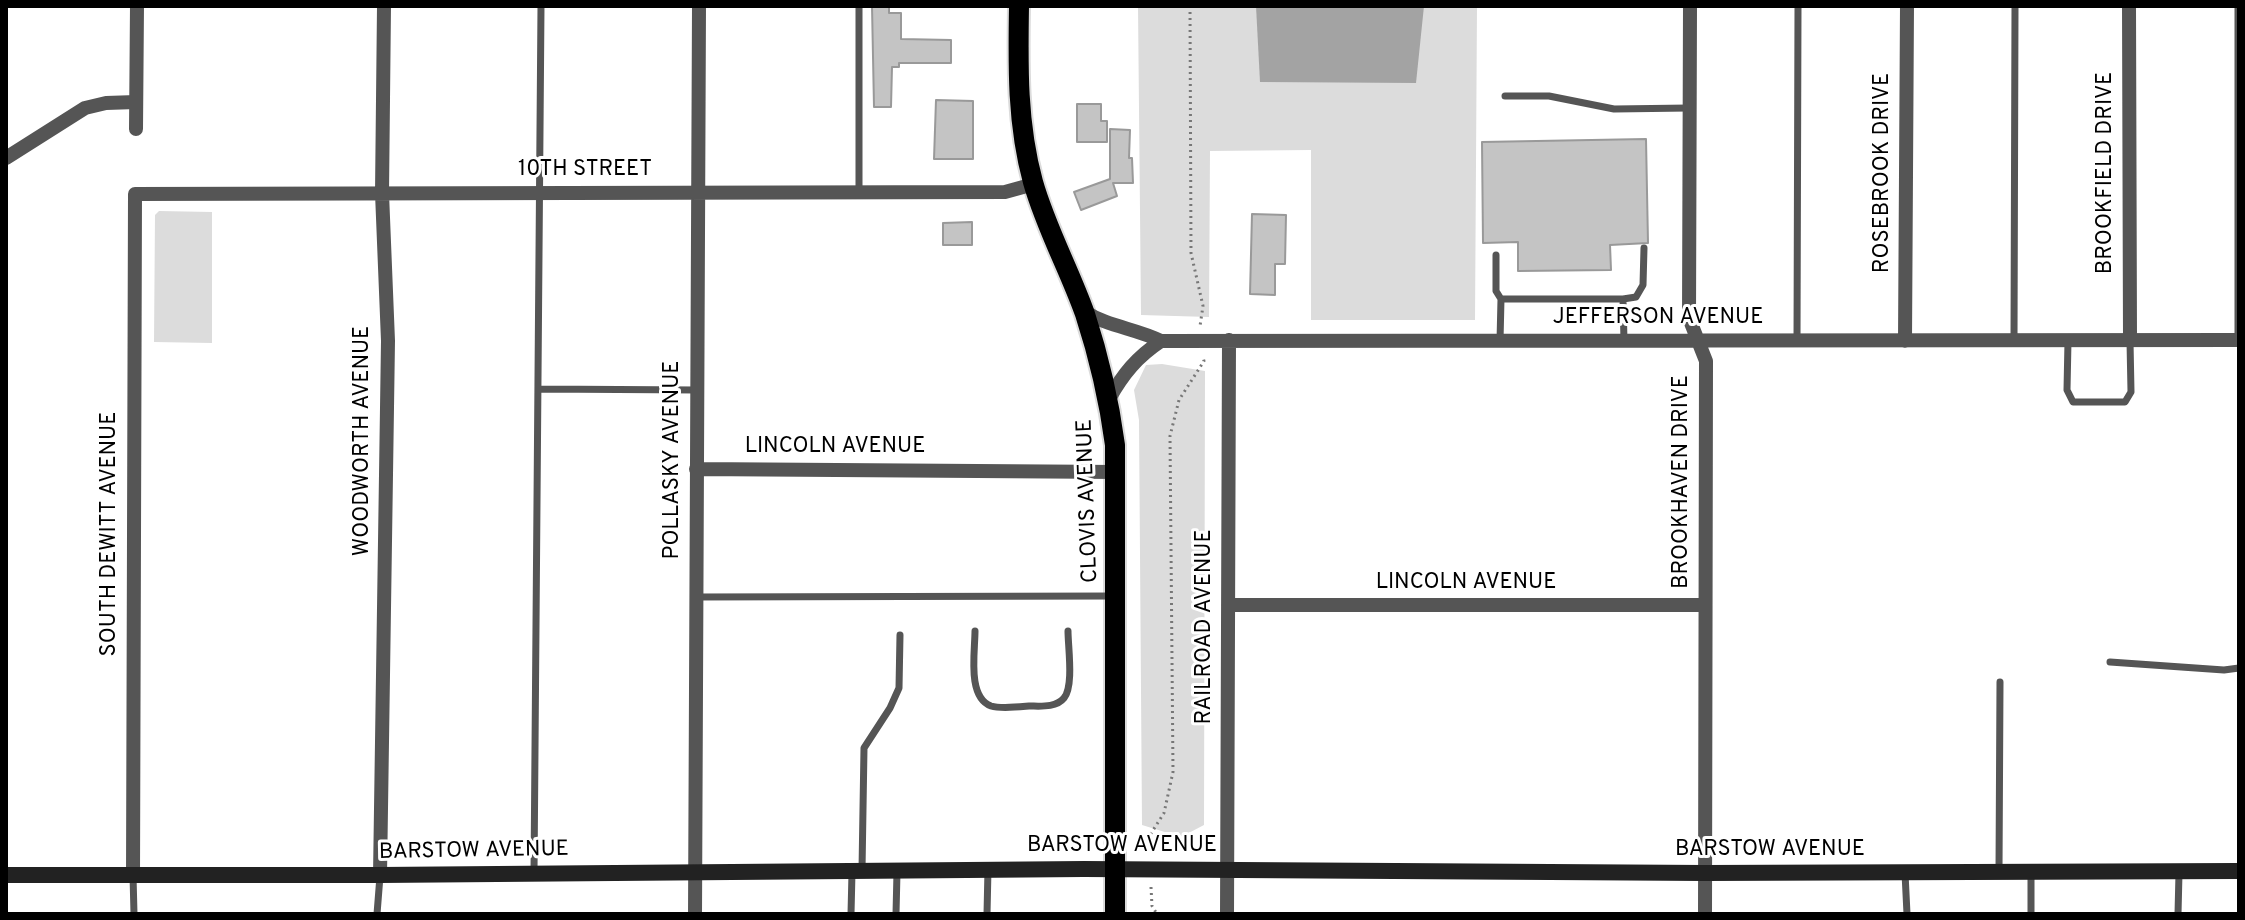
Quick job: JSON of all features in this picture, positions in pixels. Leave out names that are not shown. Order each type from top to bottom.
[{"type":"main road","name":"CLOVIS AVENUE","points":[[1019,6],[1018,76],[1023,140],[1056,250],[1084,311],[1109,399],[1117,472],[1115,914]]},
{"type":"main road","name":"BARSTOW AVENUE","points":[[6,875],[988,869],[1705,873],[2239,871]]},
{"type":"street","points":[[136,129],[137,6]]},
{"type":"street","name":"WOODWORTH AVENUE","points":[[380,875],[388,341],[382,193],[384,6]]},
{"type":"street","name":"POLLASKY AVENUE","points":[[695,914],[699,6]]},
{"type":"street","name":"BROOKHAVEN DRIVE","points":[[1690,6],[1689,318],[1706,361],[1705,914]]},
{"type":"street","name":"ROSEBROOK DRIVE","points":[[1905,341],[1907,6]]},
{"type":"street","name":"BROOKFIELD DRIVE","points":[[2129,6],[2130,340]]},
{"type":"street","points":[[6,158],[85,108],[106,103],[136,102]]},
{"type":"street","name":"10TH STREET","points":[[135,194],[1005,192],[1034,184]]},
{"type":"street","name":"SOUTH DEWITT AVENUE","points":[[133,875],[135,194]]},
{"type":"street","name":"JEFFERSON AVENUE","points":[[1084,311],[1108,325],[1144,332],[1161,341],[2239,340]]},
{"type":"street","name":"RAILROAD AVENUE","points":[[1227,914],[1229,340]]},
{"type":"street","points":[[1109,399],[1127,369],[1161,341]]},
{"type":"street","name":"LINCOLN AVENUE","points":[[696,469],[1117,472]]},
{"type":"street","name":"LINCOLN AVENUE","points":[[1228,605],[1704,605]]},
{"type":"lane","points":[[534,873],[541,6]]},
{"type":"lane","points":[[859,6],[859,192]]},
{"type":"lane","points":[[1797,341],[1798,6]]},
{"type":"lane","points":[[2014,341],[2015,6]]},
{"type":"lane","points":[[2238,6],[2239,340]]},
{"type":"lane","points":[[1505,96],[1549,96],[1614,109],[1690,108]]},
{"type":"lane","points":[[1501,299],[1636,297],[1641,290],[1644,248]]},
{"type":"lane","points":[[1496,255],[1496,291],[1501,299],[1500,341]]},
{"type":"lane","points":[[1623,299],[1624,341]]},
{"type":"lane","points":[[2068,341],[2067,390],[2073,402],[2125,402],[2131,392],[2130,340]]},
{"type":"lane","points":[[539,389],[697,390]]},
{"type":"lane","points":[[696,597],[1116,596]]},
{"type":"lane","points":[[975,631],[976,690],[981,699],[992,706],[1055,705],[1064,699],[1069,688],[1068,631]]},
{"type":"lane","points":[[851,914],[857,870],[864,748],[899,688],[900,635]]},
{"type":"lane","points":[[2110,662],[2224,670],[2239,668]]},
{"type":"lane","points":[[1999,872],[2000,682]]},
{"type":"lane","points":[[987,914],[988,869]]},
{"type":"lane","points":[[896,914],[897,870]]},
{"type":"lane","points":[[2178,914],[2179,871]]},
{"type":"lane","points":[[2031,872],[2031,914]]},
{"type":"lane","points":[[1905,873],[1907,914]]},
{"type":"lane","points":[[133,875],[134,914]]},
{"type":"lane","points":[[377,914],[380,875]]},
{"type":"path","points":[[1157,914],[1152,906],[1150,835],[1164,813],[1173,772],[1170,436],[1179,400],[1204,361],[1200,322],[1203,306],[1191,253],[1190,6]]},
{"type":"shaded area","points":[[1138,6],[1477,6],[1475,320],[1311,320],[1311,150],[1210,151],[1209,317],[1141,315]]},
{"type":"shaded area","points":[[1256,6],[1424,6],[1416,83],[1260,82]]},
{"type":"shaded area","points":[[159,211],[212,212],[212,343],[154,342],[155,215]]},
{"type":"shaded area","points":[[1162,364],[1205,371],[1204,825],[1181,837],[1142,825],[1139,420],[1134,390],[1146,365]]},
{"type":"building","points":[[872,6],[889,6],[889,13],[901,13],[901,39],[951,40],[951,63],[899,63],[899,67],[892,67],[891,107],[874,107]]},
{"type":"building","points":[[936,100],[973,101],[973,159],[934,159]]},
{"type":"building","points":[[1077,104],[1101,104],[1101,121],[1107,121],[1107,142],[1077,142]]},
{"type":"building","points":[[1110,129],[1130,130],[1129,158],[1132,158],[1133,183],[1113,183],[1117,196],[1081,210],[1074,192],[1110,179]]},
{"type":"building","points":[[1646,139],[1648,243],[1610,245],[1611,270],[1518,271],[1518,242],[1483,243],[1482,142]]},
{"type":"building","points":[[1252,214],[1286,215],[1285,264],[1275,264],[1275,295],[1250,294]]},
{"type":"building","points":[[972,222],[972,245],[943,245],[943,223]]}]
